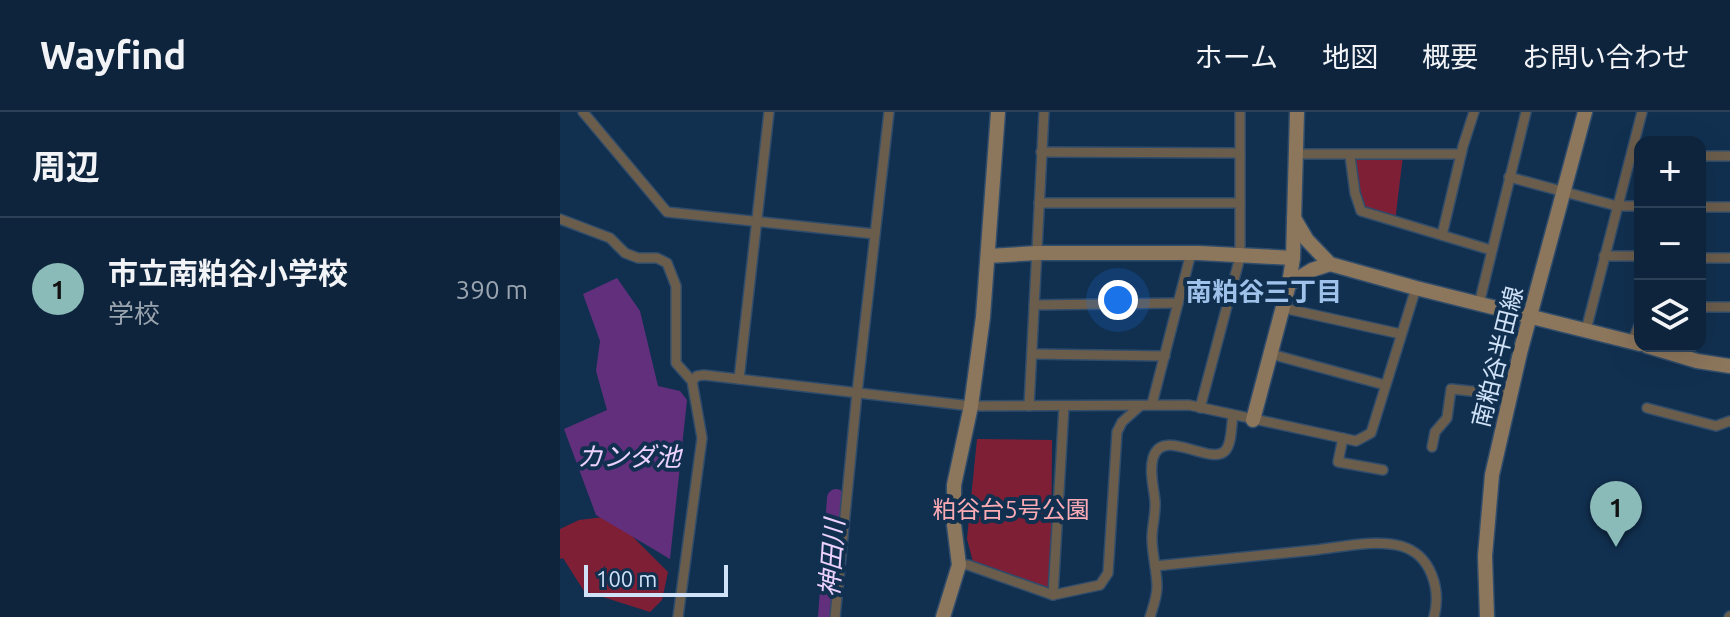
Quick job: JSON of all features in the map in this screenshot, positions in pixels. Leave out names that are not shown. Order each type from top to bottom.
[{"type":"street","points":[[583,112],[667,212],[875,234]]},
{"type":"street","points":[[739,379],[769,112]]},
{"type":"street","points":[[835,617],[889,112]]},
{"type":"street","points":[[943,617],[959,565],[954,525],[954,485],[971,406],[988,256],[998,112]]},
{"type":"street","points":[[1029,406],[1044,112]]},
{"type":"street","points":[[1200,408],[1240,257],[1240,112]]},
{"type":"street","points":[[1253,420],[1293,258],[1297,112]]},
{"type":"street","points":[[1442,235],[1474,112]]},
{"type":"street","points":[[1479,304],[1526,112]]},
{"type":"street","name":"南粕谷半田線","points":[[1487,617],[1485,556],[1488,501],[1509,395],[1585,112]]},
{"type":"street","points":[[1639,136],[1642,112]]},
{"type":"street","points":[[1041,152],[1240,153]]},
{"type":"street","points":[[1296,154],[1461,154]]},
{"type":"street","points":[[1350,156],[1361,211],[1491,250]]},
{"type":"street","points":[[1706,156],[1730,156]]},
{"type":"street","points":[[1586,330],[1617,206],[1634,161]]},
{"type":"street","points":[[1509,177],[1617,206],[1634,206]]},
{"type":"street","points":[[1039,203],[1240,203]]},
{"type":"street","points":[[1706,207],[1730,207]]},
{"type":"street","points":[[1294,218],[1307,240],[1330,264],[1634,342]]},
{"type":"street","points":[[560,219],[610,238],[625,253],[638,258],[657,258],[667,263],[676,286],[676,363],[692,381],[702,438],[678,617]]},
{"type":"street","points":[[988,256],[1191,253],[1293,258]]},
{"type":"street","points":[[1152,404],[1191,253]]},
{"type":"street","points":[[1604,256],[1634,256]]},
{"type":"street","points":[[1706,258],[1730,258]]},
{"type":"street","points":[[1289,284],[1312,270],[1330,264]]},
{"type":"street","points":[[692,381],[704,375],[971,406],[1189,405],[1356,441],[1371,433],[1416,288]]},
{"type":"street","points":[[1034,305],[1178,303]]},
{"type":"street","points":[[1706,307],[1730,307]]},
{"type":"street","points":[[1283,308],[1401,334]]},
{"type":"street","points":[[1667,352],[1730,366]]},
{"type":"street","points":[[1032,354],[1165,356]]},
{"type":"street","points":[[1271,354],[1385,385]]},
{"type":"street","points":[[1432,447],[1435,432],[1447,418],[1451,389],[1509,395]]},
{"type":"street","points":[[1053,595],[1064,406]]},
{"type":"street","points":[[959,565],[1053,595],[1093,588],[1106,580],[1117,432],[1122,422],[1140,406]]},
{"type":"street","points":[[1647,408],[1716,426],[1730,421]]},
{"type":"street","points":[[1150,617],[1157,590],[1152,544],[1156,506],[1152,459],[1161,449],[1170,446],[1190,448],[1213,456],[1221,454],[1227,449],[1233,416]]},
{"type":"street","points":[[1343,438],[1338,462],[1383,470]]},
{"type":"street","points":[[1155,566],[1341,547],[1399,546],[1416,554],[1431,570],[1436,590],[1434,617]]},
{"type":"green space","points":[[1403,155],[1395,222],[1361,211],[1350,156]]},
{"type":"green space","name":"粕谷台5号公園","points":[[977,439],[1052,440],[1051,583],[1047,589],[973,562],[967,539]]},
{"type":"green space","points":[[612,516],[668,572],[662,600],[650,612],[584,591],[563,558],[560,559],[560,529],[579,520]]},
{"type":"water","name":"カンダ池","points":[[617,278],[640,311],[658,386],[680,391],[687,400],[670,559],[596,515],[564,429],[607,410],[596,371],[600,341],[583,294]]},
{"type":"waterway","name":"神田川","points":[[827,617],[836,498]]},
{"type":"place","name":"市立南粕谷小学校","points":[[1616,547]]},
{"type":"district","name":"南粕谷三丁目","points":[[1264,292]]}]
